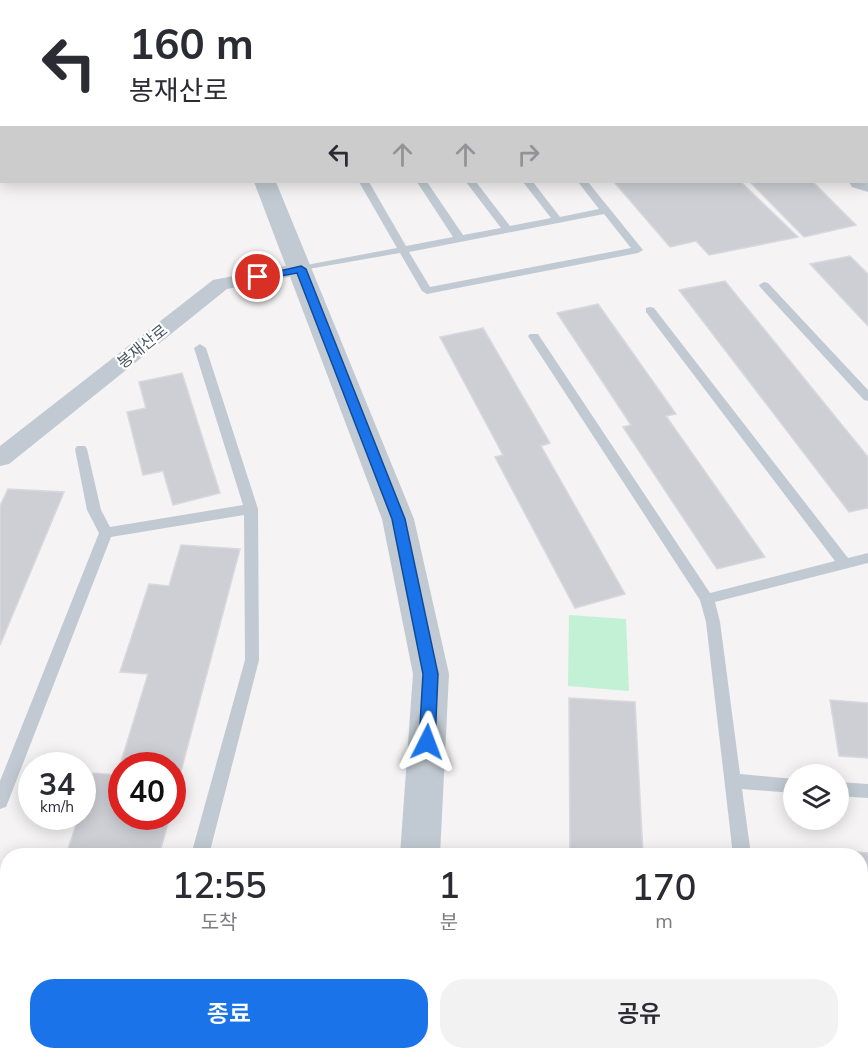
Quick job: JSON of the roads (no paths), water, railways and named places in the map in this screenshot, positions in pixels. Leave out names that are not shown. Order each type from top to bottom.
[{"type":"street","points":[[272,185],[301,269],[398,519],[431,674],[420,848]]},
{"type":"street","name":"봉재산로","points":[[0,458],[220,284],[301,269]]},
{"type":"lane","points":[[365,183],[427,291],[638,250],[584,183]]},
{"type":"lane","points":[[423,183],[460,239]]},
{"type":"lane","points":[[472,183],[508,230]]},
{"type":"lane","points":[[529,183],[558,220]]},
{"type":"lane","points":[[301,269],[606,211]]},
{"type":"lane","points":[[764,285],[868,397]]},
{"type":"lane","points":[[650,310],[844,563]]},
{"type":"lane","points":[[534,336],[707,598],[714,622],[741,848]]},
{"type":"lane","points":[[200,348],[251,509],[252,660],[202,848]]},
{"type":"lane","points":[[0,802],[106,533],[94,510],[81,449]]},
{"type":"lane","points":[[106,533],[251,509]]},
{"type":"lane","points":[[707,598],[868,558]]},
{"type":"lane","points":[[733,781],[783,785]]},
{"type":"lane","points":[[849,790],[868,791]]}]
